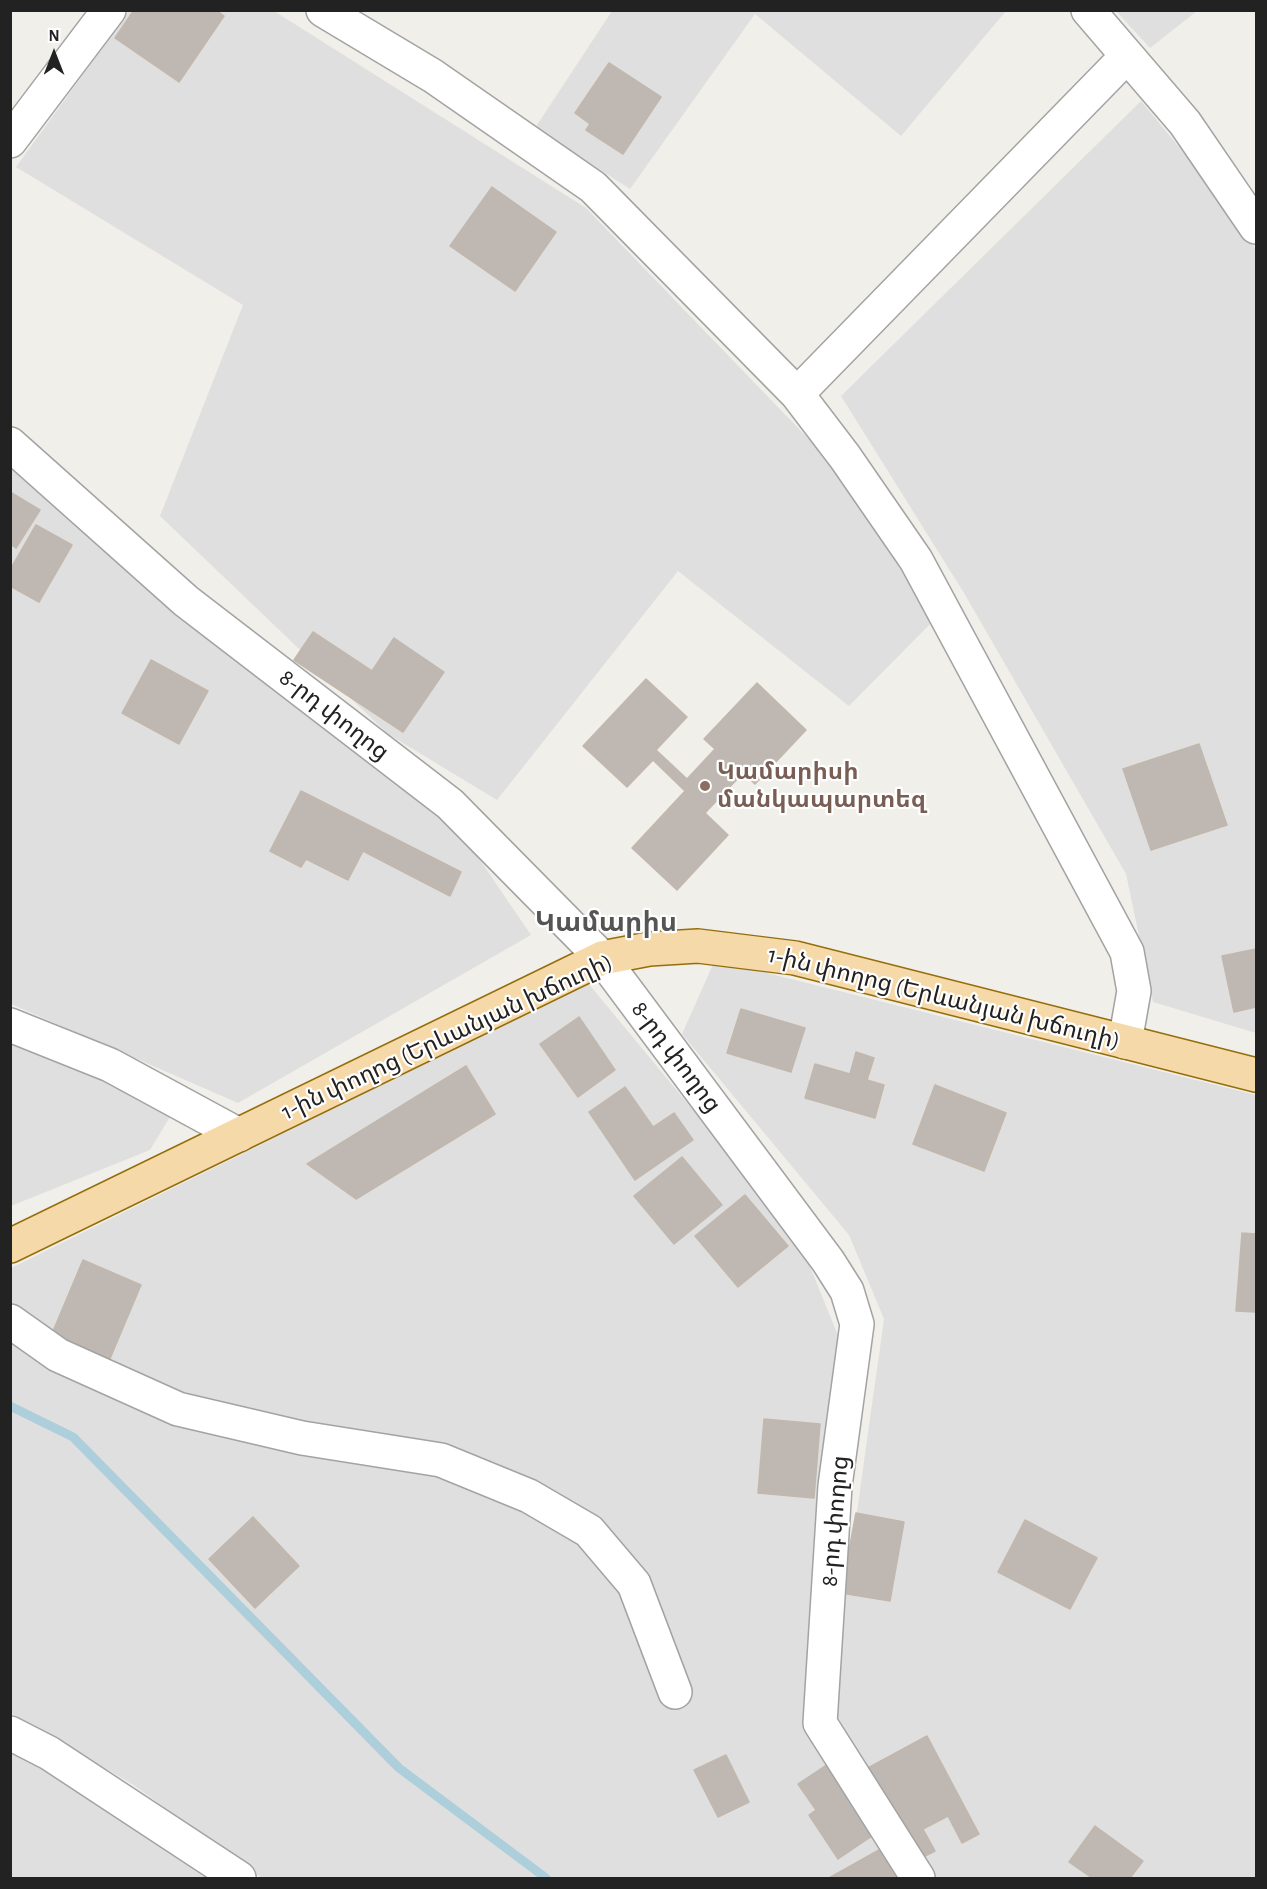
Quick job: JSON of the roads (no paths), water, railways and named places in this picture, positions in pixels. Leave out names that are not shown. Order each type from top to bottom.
[{"type":"main road","name":"1-ին փողոց (Երևանյան խճուղի)","points":[[10,1246],[602,958],[649,949],[698,946],[795,958],[1257,1075]]},
{"type":"street","points":[[10,141],[109,10]]},
{"type":"street","points":[[323,10],[433,76],[592,188],[797,394],[845,457],[916,560],[1127,952],[1134,991],[1125,1042]]},
{"type":"street","points":[[1088,10],[1185,123],[1257,227]]},
{"type":"street","points":[[797,394],[1127,56]]},
{"type":"street","name":"8-րդ փողոց","points":[[10,444],[186,601],[450,804],[602,958],[828,1261],[847,1291],[857,1324],[835,1486],[820,1724],[918,1878]]},
{"type":"street","points":[[10,1024],[110,1065],[239,1135]]},
{"type":"street","points":[[10,1322],[58,1355],[178,1408],[302,1438],[441,1460],[529,1496],[589,1531],[634,1584],[675,1692]]},
{"type":"street","points":[[10,1732],[49,1753],[239,1878]]},
{"type":"waterway","points":[[10,1406],[73,1437],[399,1768],[546,1878]]},
{"type":"place","name":"Կամարիսի մանկապարտեզ","points":[[705,786]]},
{"type":"district","name":"Կամարիս","points":[[606,923]]}]
